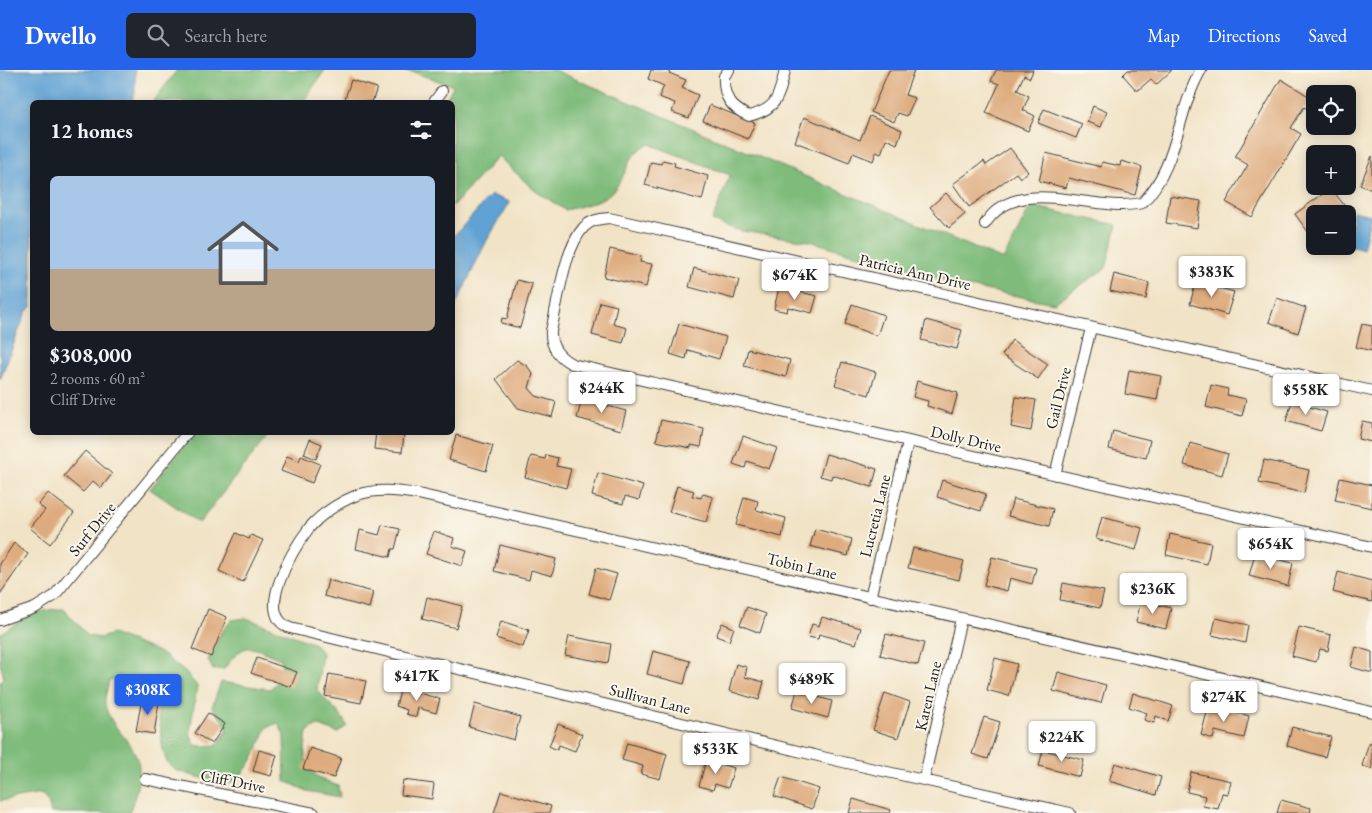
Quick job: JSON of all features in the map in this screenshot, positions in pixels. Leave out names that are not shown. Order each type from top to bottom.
[{"type":"street","points":[[729,70],[724,76],[727,99],[735,110],[748,116],[768,110],[775,102],[785,70]]},
{"type":"street","points":[[985,224],[992,212],[1001,206],[1025,198],[1045,197],[1112,206],[1142,203],[1168,165],[1182,111],[1201,70]]},
{"type":"street","points":[[435,100],[442,91]]},
{"type":"street","name":"Patricia Ann Drive","points":[[557,353],[550,338],[551,330],[570,252],[576,238],[585,226],[594,220],[609,218],[1372,391]]},
{"type":"street","name":"Gail Drive","points":[[1055,475],[1091,328]]},
{"type":"street","name":"Dolly Drive","points":[[557,353],[572,364],[1372,547]]},
{"type":"street","name":"Surf Drive","points":[[0,620],[35,608],[54,596],[186,435]]},
{"type":"street","name":"Lucretia Lane","points":[[870,598],[908,442]]},
{"type":"street","name":"Tobin Lane","points":[[276,598],[277,588],[293,552],[319,519],[339,504],[357,495],[389,490],[437,498],[1372,712]]},
{"type":"street","name":"Sullivan Lane","points":[[276,598],[275,614],[284,625],[290,628],[1070,813]]},
{"type":"street","name":"Karen Lane","points":[[924,779],[961,619]]},
{"type":"street","name":"Cliff Drive","points":[[145,779],[314,813]]},
{"type":"green space","points":[[177,70],[325,70],[304,100],[154,100]]},
{"type":"green space","points":[[398,70],[554,70],[1003,260],[1031,206],[1117,225],[1106,268],[1054,303],[964,286],[810,241],[741,231],[712,221],[730,175],[649,144],[642,147],[633,156],[621,180],[607,196],[586,205],[565,210],[534,190],[498,156],[455,204],[455,100],[446,100],[453,86],[413,72]]},
{"type":"green space","points":[[193,435],[268,435],[199,523],[150,489]]},
{"type":"green space","points":[[55,609],[64,609],[88,636],[100,638],[112,634],[159,652],[185,672],[197,686],[190,732],[194,744],[199,746],[217,745],[227,732],[227,726],[212,707],[221,682],[270,689],[279,679],[281,672],[281,659],[249,648],[238,653],[224,669],[213,670],[208,660],[223,630],[232,620],[246,618],[315,644],[322,653],[317,689],[341,715],[347,726],[338,733],[317,725],[307,732],[306,761],[308,767],[318,777],[338,786],[340,797],[307,791],[285,781],[284,735],[278,723],[267,727],[249,765],[230,783],[197,777],[175,770],[167,762],[163,751],[157,704],[150,694],[119,675],[109,681],[105,704],[112,721],[134,751],[139,768],[139,779],[129,813],[51,813],[48,802],[41,794],[0,801],[0,682],[4,678],[0,663],[0,634],[30,616]]},
{"type":"water","points":[[0,70],[135,70],[135,93],[133,100],[30,100],[30,309],[26,312],[0,380]]},
{"type":"water","points":[[491,195],[510,202],[486,242],[455,307],[455,235]]},
{"type":"water","points":[[1356,212],[1371,215],[1363,249],[1356,247]]},
{"type":"building","points":[[651,70],[670,70],[669,73],[686,80],[682,88],[698,95],[689,118],[672,112],[675,103],[659,97],[664,86],[648,79]]},
{"type":"building","points":[[889,70],[914,70],[905,95],[915,98],[907,116],[898,113],[894,122],[871,112]]},
{"type":"building","points":[[996,70],[1033,70],[1030,78],[1024,75],[1017,90],[1029,96],[1023,110],[1035,116],[1028,131],[986,113],[999,84],[991,81]]},
{"type":"building","points":[[1128,70],[1172,70],[1156,85],[1151,79],[1137,91],[1123,75]]},
{"type":"building","points":[[1281,79],[1306,94],[1306,108],[1304,107],[1291,128],[1301,134],[1252,217],[1226,202],[1248,165],[1235,157]]},
{"type":"building","points":[[351,80],[377,88],[373,100],[345,100]]},
{"type":"building","points":[[710,105],[755,123],[748,139],[703,121]]},
{"type":"building","points":[[1093,106],[1107,112],[1101,127],[1087,122]]},
{"type":"building","points":[[1044,109],[1082,124],[1076,138],[1038,123]]},
{"type":"building","points":[[870,116],[902,130],[897,144],[886,139],[881,154],[876,152],[873,161],[853,153],[849,163],[795,142],[804,117],[860,140]]},
{"type":"building","points":[[1010,148],[1028,172],[1020,178],[1016,173],[969,207],[953,184],[984,161],[986,165]]},
{"type":"building","points":[[1046,153],[1101,167],[1102,162],[1120,166],[1121,161],[1142,167],[1135,195],[1069,178],[1066,188],[1039,181]]},
{"type":"building","points":[[1372,156],[1372,190],[1360,185]]},
{"type":"building","points":[[663,160],[675,163],[674,166],[708,176],[702,200],[645,185],[651,162],[661,164]]},
{"type":"building","points":[[946,193],[965,214],[949,228],[930,207]]},
{"type":"building","points":[[1321,195],[1336,195],[1344,205],[1307,205]]},
{"type":"building","points":[[1170,196],[1201,201],[1197,228],[1166,223]]},
{"type":"building","points":[[1306,206],[1306,229],[1295,214]]},
{"type":"building","points":[[610,249],[641,256],[640,262],[652,264],[646,287],[604,277]]},
{"type":"building","points":[[694,268],[739,280],[734,299],[689,287]]},
{"type":"building","points":[[1114,274],[1149,283],[1146,299],[1110,291]]},
{"type":"building","points":[[517,280],[532,284],[520,328],[501,323],[502,318],[507,319]]},
{"type":"building","points":[[1196,281],[1234,292],[1227,315],[1190,304]]},
{"type":"building","points":[[779,287],[817,296],[812,313],[788,307],[787,312],[774,309]]},
{"type":"building","points":[[1277,298],[1306,308],[1298,333],[1269,322]]},
{"type":"building","points":[[600,302],[617,306],[613,324],[627,328],[623,343],[592,335]]},
{"type":"building","points":[[852,304],[884,315],[877,336],[845,324]]},
{"type":"building","points":[[926,320],[962,330],[957,349],[921,340]]},
{"type":"building","points":[[679,324],[726,337],[719,359],[688,350],[686,359],[670,354]]},
{"type":"building","points":[[1362,324],[1372,326],[1372,351],[1356,347]]},
{"type":"building","points":[[1012,340],[1048,364],[1038,379],[1002,355]]},
{"type":"building","points":[[748,349],[790,360],[786,377],[744,366]]},
{"type":"building","points":[[517,360],[527,366],[533,374],[529,388],[536,396],[556,402],[552,417],[518,408],[496,379]]},
{"type":"building","points":[[842,362],[876,372],[869,395],[835,385]]},
{"type":"building","points":[[1129,370],[1161,376],[1157,400],[1125,394]]},
{"type":"building","points":[[917,381],[958,393],[952,414],[927,406],[928,401],[913,397]]},
{"type":"building","points":[[1211,385],[1228,389],[1227,395],[1246,399],[1242,416],[1206,407]]},
{"type":"building","points":[[1016,397],[1036,400],[1031,431],[1011,427]]},
{"type":"building","points":[[582,399],[626,411],[621,430],[577,418]]},
{"type":"building","points":[[1292,402],[1327,412],[1321,431],[1286,421]]},
{"type":"building","points":[[661,420],[704,429],[701,447],[691,445],[691,448],[656,441]]},
{"type":"building","points":[[1362,421],[1372,423],[1372,442],[1358,439]]},
{"type":"building","points":[[1113,431],[1150,440],[1146,458],[1109,449]]},
{"type":"building","points":[[376,435],[404,435],[402,452],[374,449]]},
{"type":"building","points":[[456,435],[493,446],[486,471],[449,460]]},
{"type":"building","points":[[743,436],[777,448],[769,469],[747,461],[745,468],[733,464]]},
{"type":"building","points":[[310,439],[322,444],[316,459],[304,454]]},
{"type":"building","points":[[1190,443],[1228,454],[1222,475],[1184,465]]},
{"type":"building","points":[[85,451],[112,474],[101,488],[93,481],[83,492],[64,476]]},
{"type":"building","points":[[826,454],[877,469],[872,487],[832,475],[831,479],[820,476]]},
{"type":"building","points":[[546,455],[558,458],[556,466],[571,469],[566,488],[525,477],[531,456],[545,459]]},
{"type":"building","points":[[287,456],[299,461],[301,456],[320,464],[312,483],[281,471]]},
{"type":"building","points":[[1264,460],[1309,470],[1304,493],[1259,483]]},
{"type":"building","points":[[598,473],[643,486],[639,500],[625,496],[623,504],[592,496]]},
{"type":"building","points":[[1340,478],[1372,485],[1372,508],[1335,500]]},
{"type":"building","points":[[942,480],[986,494],[981,511],[937,497]]},
{"type":"building","points":[[677,486],[694,491],[692,496],[701,498],[703,494],[713,497],[706,522],[669,512]]},
{"type":"building","points":[[48,493],[74,513],[50,544],[30,528],[45,510],[38,505]]},
{"type":"building","points":[[744,497],[758,501],[756,510],[786,518],[782,537],[736,525]]},
{"type":"building","points":[[1013,499],[1053,509],[1049,526],[1008,516]]},
{"type":"building","points":[[1102,517],[1142,528],[1136,550],[1096,539]]},
{"type":"building","points":[[382,525],[400,529],[395,549],[392,549],[390,557],[356,549],[360,530],[379,535]]},
{"type":"building","points":[[815,529],[852,539],[848,556],[810,546]]},
{"type":"building","points":[[434,531],[454,538],[452,546],[467,551],[462,566],[426,554]]},
{"type":"building","points":[[236,533],[249,539],[251,535],[263,540],[243,582],[219,571]]},
{"type":"building","points":[[1170,534],[1211,543],[1207,564],[1166,555]]},
{"type":"building","points":[[14,543],[28,554],[0,594],[0,564]]},
{"type":"building","points":[[500,545],[556,559],[552,576],[531,570],[529,580],[494,571]]},
{"type":"building","points":[[913,548],[964,561],[959,580],[908,568]]},
{"type":"building","points":[[1255,554],[1293,563],[1288,586],[1249,576]]},
{"type":"building","points":[[992,557],[1036,568],[1032,584],[1010,578],[1007,591],[984,585]]},
{"type":"building","points":[[596,568],[617,574],[609,600],[589,594]]},
{"type":"building","points":[[1338,572],[1372,581],[1372,602],[1333,592]]},
{"type":"building","points":[[328,580],[373,592],[369,608],[324,596]]},
{"type":"building","points":[[1063,583],[1104,591],[1100,608],[1060,600]]},
{"type":"building","points":[[427,597],[462,606],[456,628],[422,619]]},
{"type":"building","points":[[1141,601],[1171,608],[1166,629],[1136,622]]},
{"type":"building","points":[[747,607],[766,614],[760,633],[740,625]]},
{"type":"building","points":[[208,609],[227,617],[211,657],[192,649]]},
{"type":"building","points":[[822,617],[861,628],[856,644],[819,634],[818,639],[808,637],[812,624],[819,626]]},
{"type":"building","points":[[1216,618],[1248,625],[1245,643],[1212,635]]},
{"type":"building","points":[[501,621],[529,630],[523,647],[496,638]]},
{"type":"building","points":[[722,623],[734,628],[729,641],[716,636]]},
{"type":"building","points":[[1299,627],[1331,635],[1328,651],[1320,649],[1316,662],[1292,656]]},
{"type":"building","points":[[886,634],[924,643],[918,665],[880,655]]},
{"type":"building","points":[[569,636],[611,644],[608,663],[565,655]]},
{"type":"building","points":[[1356,647],[1372,652],[1372,673],[1351,667]]},
{"type":"building","points":[[653,651],[690,661],[684,684],[647,674]]},
{"type":"building","points":[[257,658],[297,672],[291,687],[251,673]]},
{"type":"building","points":[[995,658],[1017,664],[1009,696],[987,690]]},
{"type":"building","points":[[736,664],[747,667],[745,677],[764,682],[759,700],[729,691]]},
{"type":"building","points":[[1058,672],[1106,685],[1101,703],[1053,691]]},
{"type":"building","points":[[329,674],[366,681],[361,703],[325,696]]},
{"type":"building","points":[[401,688],[440,699],[436,713],[418,708],[416,717],[406,714],[407,710],[396,706]]},
{"type":"building","points":[[797,691],[832,701],[828,718],[792,708]]},
{"type":"building","points":[[885,693],[910,702],[898,738],[873,730]]},
{"type":"building","points":[[1133,693],[1173,706],[1168,721],[1156,716],[1154,723],[1144,720],[1147,713],[1129,707]]},
{"type":"building","points":[[142,698],[159,702],[154,734],[136,731]]},
{"type":"building","points":[[475,704],[520,717],[514,740],[469,727]]},
{"type":"building","points":[[1209,705],[1249,716],[1244,738],[1215,731],[1213,739],[1201,735]]},
{"type":"building","points":[[208,713],[225,724],[212,744],[195,733]]},
{"type":"building","points":[[984,717],[1000,722],[988,759],[972,754]]},
{"type":"building","points":[[558,724],[582,734],[575,751],[559,745],[557,750],[549,746]]},
{"type":"building","points":[[1292,727],[1331,737],[1325,757],[1287,746]]},
{"type":"building","points":[[1369,742],[1372,743],[1372,769],[1362,766]]},
{"type":"building","points":[[627,743],[667,754],[660,779],[641,774],[643,766],[622,760]]},
{"type":"building","points":[[310,748],[341,758],[334,778],[303,769]]},
{"type":"building","points":[[259,750],[277,755],[271,776],[253,771]]},
{"type":"building","points":[[1043,750],[1084,760],[1080,777],[1039,766]]},
{"type":"building","points":[[706,760],[734,768],[728,788],[715,784],[713,790],[699,786]]},
{"type":"building","points":[[1115,763],[1161,777],[1156,795],[1109,781]]},
{"type":"building","points":[[1191,772],[1231,781],[1228,794],[1222,793],[1218,809],[1203,806],[1205,796],[1187,792]]},
{"type":"building","points":[[781,777],[819,789],[812,809],[774,796]]},
{"type":"building","points":[[403,780],[434,784],[432,799],[401,795]]},
{"type":"building","points":[[501,791],[551,806],[549,813],[494,813]]},
{"type":"building","points":[[853,799],[891,810],[890,813],[849,813]]},
{"type":"building","points":[[1281,800],[1311,808],[1310,813],[1277,813]]}]
